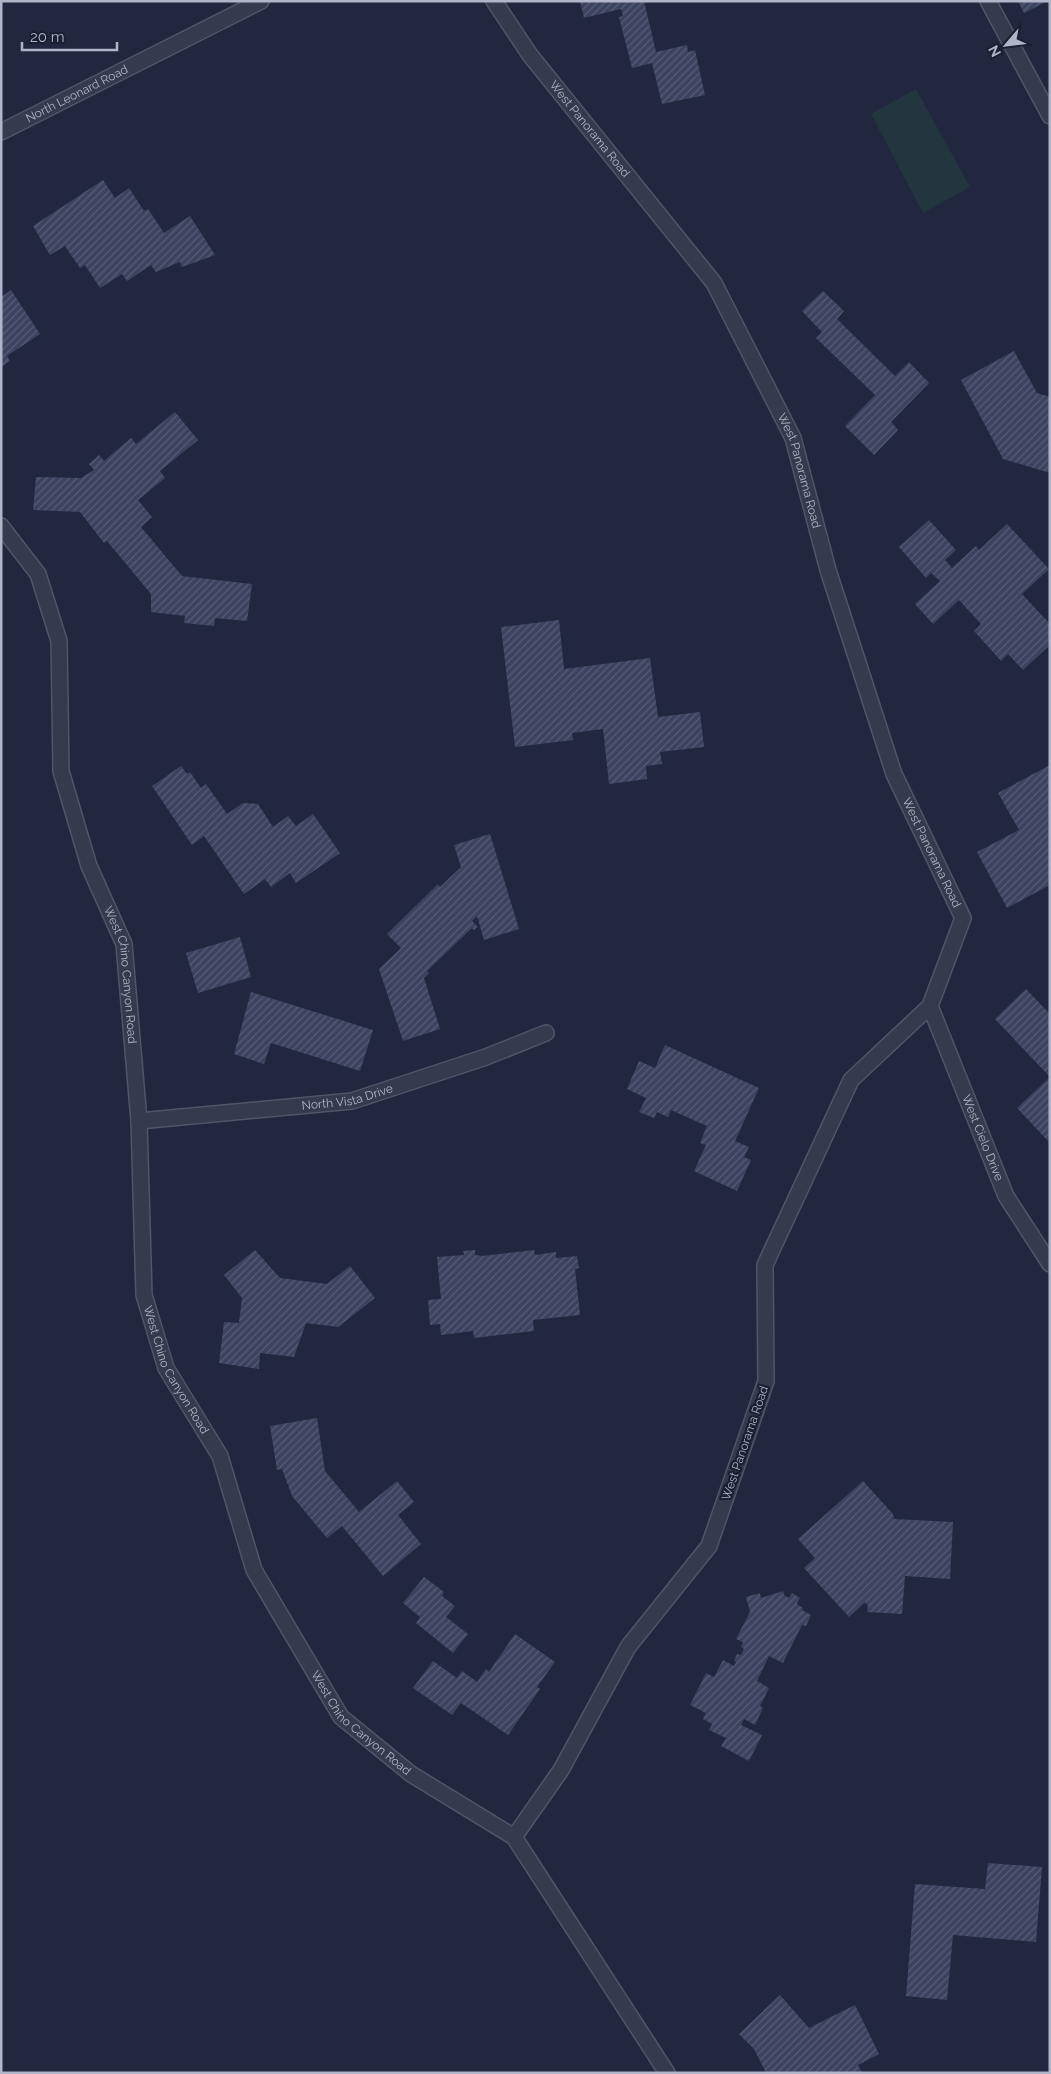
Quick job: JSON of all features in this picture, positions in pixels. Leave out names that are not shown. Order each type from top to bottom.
[{"type":"street","name":"North Leonard Road","points":[[1,132],[260,1]]},
{"type":"street","name":"West Panorama Road","points":[[494,1],[530,55],[714,283],[793,438],[828,570],[894,774],[963,918],[930,1006],[851,1080],[765,1265],[766,1381],[709,1546],[628,1647],[561,1770],[514,1837]]},
{"type":"street","points":[[988,1],[1050,116]]},
{"type":"street","name":"West Chino Canyon Road","points":[[1,526],[38,574],[59,641],[61,772],[89,866],[124,944],[139,1121],[144,1295],[166,1368],[220,1456],[254,1570],[341,1717],[411,1774],[514,1837],[666,2073]]},
{"type":"street","name":"West Cielo Drive","points":[[930,1006],[1006,1196],[1050,1264]]},
{"type":"street","name":"North Vista Drive","points":[[139,1121],[352,1101],[486,1057],[546,1033]]},
{"type":"shaded area","points":[[916,89],[970,187],[923,213],[871,114]]},
{"type":"building","points":[[580,1],[644,1],[656,52],[687,45],[688,52],[695,50],[705,95],[662,104],[652,63],[632,68],[619,17],[623,16],[621,9],[584,18]]},
{"type":"building","points":[[1018,1],[1048,1],[1024,13]]},
{"type":"building","points":[[103,180],[115,198],[129,188],[144,211],[148,209],[164,233],[190,216],[215,255],[182,267],[180,262],[156,272],[151,265],[127,281],[122,274],[100,288],[85,265],[80,268],[65,246],[50,255],[33,226]]},
{"type":"building","points":[[11,290],[40,334],[7,356],[10,361],[1,367],[1,297]]},
{"type":"building","points":[[823,291],[844,311],[837,319],[895,376],[909,362],[929,383],[891,422],[898,430],[874,455],[845,426],[875,395],[816,338],[822,332],[802,311]]},
{"type":"building","points":[[1014,351],[1037,393],[1050,397],[1050,473],[1003,459],[961,380]]},
{"type":"building","points":[[175,412],[198,440],[160,471],[165,478],[138,500],[152,517],[141,527],[182,576],[252,584],[247,621],[215,618],[214,626],[184,623],[185,616],[151,612],[151,594],[107,541],[104,543],[80,512],[33,510],[36,477],[81,478],[94,470],[89,464],[99,455],[104,461],[131,438],[136,444]]},
{"type":"building","points":[[929,520],[956,550],[945,560],[952,568],[976,546],[979,550],[1007,524],[1049,569],[1022,594],[1050,624],[1050,645],[1023,670],[1008,654],[1001,661],[974,631],[981,624],[959,600],[933,624],[915,604],[940,581],[931,573],[926,578],[899,547]]},
{"type":"building","points":[[559,620],[564,669],[650,658],[658,717],[700,712],[704,747],[660,752],[662,764],[646,766],[647,779],[609,784],[603,729],[572,733],[573,740],[515,747],[501,627]]},
{"type":"building","points":[[1050,765],[1050,885],[1007,908],[977,852],[1019,830],[998,793]]},
{"type":"building","points":[[181,766],[187,774],[190,772],[201,788],[206,784],[227,814],[243,803],[258,804],[273,827],[288,816],[296,826],[313,814],[340,853],[296,883],[290,873],[271,887],[265,879],[244,894],[204,836],[192,845],[152,786]]},
{"type":"building","points":[[490,834],[519,929],[484,940],[477,916],[472,921],[478,927],[474,930],[472,928],[427,971],[429,973],[424,978],[440,1029],[403,1041],[379,969],[401,948],[387,934],[438,884],[440,887],[461,867],[454,845]]},
{"type":"building","points":[[240,937],[251,977],[198,993],[186,953]]},
{"type":"building","points":[[1026,989],[1050,1014],[1050,1077],[995,1019]]},
{"type":"building","points":[[251,992],[373,1030],[360,1071],[271,1043],[264,1064],[234,1054]]},
{"type":"building","points":[[665,1045],[759,1088],[735,1141],[749,1147],[744,1157],[751,1160],[737,1191],[694,1171],[706,1145],[700,1143],[707,1126],[671,1110],[668,1117],[657,1112],[654,1118],[639,1112],[646,1098],[627,1089],[639,1061],[655,1068]]},
{"type":"building","points":[[1050,1077],[1050,1140],[1048,1141],[1017,1108]]},
{"type":"building","points":[[255,1250],[280,1278],[327,1284],[350,1266],[375,1298],[338,1327],[306,1323],[294,1357],[260,1353],[259,1369],[219,1363],[224,1322],[239,1323],[242,1298],[224,1275]]},
{"type":"building","points":[[475,1250],[475,1255],[482,1256],[534,1250],[535,1255],[556,1252],[556,1258],[577,1256],[579,1268],[575,1269],[580,1315],[533,1320],[534,1331],[474,1338],[473,1331],[441,1335],[440,1324],[430,1325],[428,1300],[441,1299],[437,1257],[464,1255],[463,1251]]},
{"type":"building","points":[[317,1418],[325,1471],[359,1512],[397,1481],[414,1502],[398,1515],[421,1544],[383,1576],[342,1526],[327,1538],[292,1496],[282,1469],[277,1470],[270,1426]]},
{"type":"building","points":[[863,1481],[893,1514],[894,1519],[953,1522],[950,1579],[905,1576],[902,1614],[867,1612],[868,1606],[865,1602],[849,1617],[804,1568],[815,1558],[798,1539]]},
{"type":"building","points":[[424,1577],[444,1592],[442,1596],[455,1606],[446,1617],[468,1634],[453,1653],[416,1623],[420,1617],[403,1603]]},
{"type":"building","points":[[783,1591],[784,1595],[789,1598],[792,1593],[800,1598],[797,1603],[798,1605],[803,1608],[802,1610],[811,1615],[806,1626],[802,1625],[783,1663],[769,1656],[757,1681],[769,1688],[760,1706],[763,1708],[755,1725],[744,1719],[741,1725],[762,1735],[749,1761],[721,1746],[726,1738],[709,1730],[712,1724],[703,1719],[706,1713],[690,1705],[706,1673],[714,1677],[723,1660],[734,1666],[737,1654],[741,1655],[744,1649],[741,1647],[743,1642],[736,1639],[750,1612],[746,1597],[760,1593],[761,1598]]},
{"type":"building","points":[[515,1634],[555,1662],[537,1687],[540,1689],[508,1735],[461,1703],[452,1715],[413,1688],[433,1661],[457,1678],[462,1671],[477,1682],[486,1669],[489,1672]]},
{"type":"building","points":[[988,1863],[1042,1867],[1036,1942],[953,1935],[947,2000],[906,1996],[915,1884],[985,1889]]},
{"type":"building","points":[[780,1995],[809,2028],[855,2005],[879,2054],[858,2065],[862,2073],[766,2073],[754,2049],[739,2034]]}]
